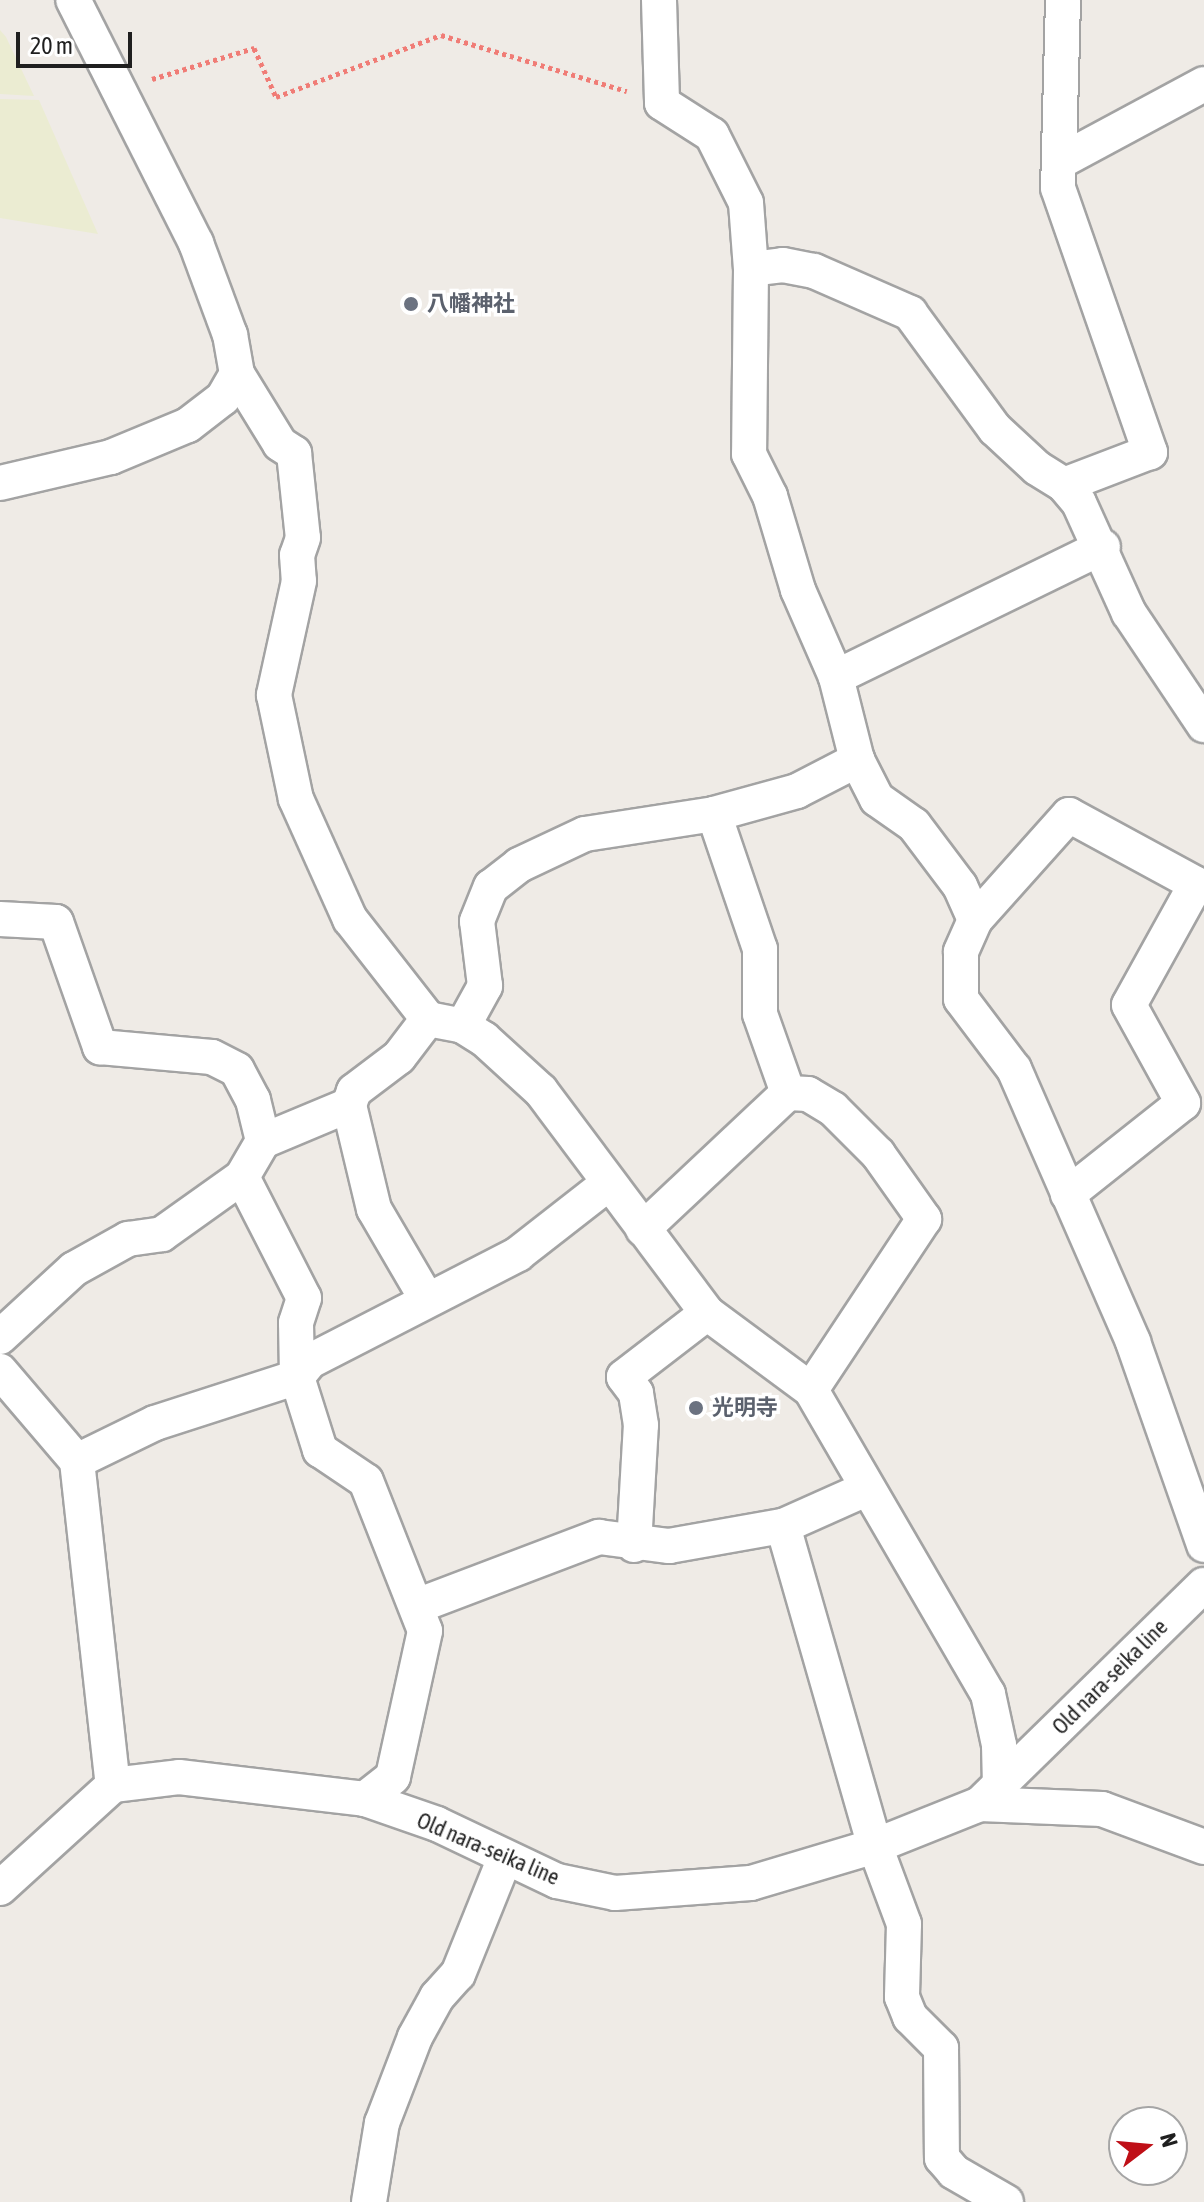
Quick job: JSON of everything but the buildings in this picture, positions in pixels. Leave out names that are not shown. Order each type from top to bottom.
[{"type":"street","points":[[73,0],[196,243],[230,335],[237,374],[280,444],[294,453],[303,538],[297,555],[299,581],[274,695],[296,799],[350,919],[428,1019],[463,1026],[541,1091],[707,1313],[811,1390],[988,1694],[999,1745],[990,1795],[1102,1809],[1204,1847]]},
{"type":"street","points":[[659,0],[662,103],[712,135],[746,203],[751,269],[749,454],[770,496],[798,590],[836,677],[857,760],[877,799],[914,825],[938,851],[975,920]]},
{"type":"street","points":[[1063,0],[1058,188],[1150,452],[1064,485]]},
{"type":"street","points":[[1061,161],[1204,84]]},
{"type":"street","points":[[751,269],[783,265],[814,271],[910,313],[995,429],[1037,468],[1064,485],[1103,547],[1129,613],[1204,725]]},
{"type":"street","points":[[0,483],[111,457],[188,425],[223,398],[237,374]]},
{"type":"street","points":[[836,677],[1103,547]]},
{"type":"street","points":[[463,1026],[485,986],[477,921],[491,887],[519,865],[585,834],[714,814],[797,791],[857,760]]},
{"type":"street","points":[[714,814],[760,949],[760,1014],[788,1093]]},
{"type":"street","points":[[1068,1194],[1183,1103],[1129,1005],[1196,884],[1069,815],[975,920],[961,952],[961,999],[1014,1069],[1068,1194],[1133,1342],[1204,1545]]},
{"type":"street","points":[[0,919],[56,922],[100,1047],[212,1057],[237,1070],[253,1100],[263,1141]]},
{"type":"street","points":[[426,1298],[374,1209],[349,1105],[354,1091],[399,1057],[428,1019]]},
{"type":"street","points":[[643,1229],[788,1093],[808,1094],[833,1109],[878,1154],[924,1219],[811,1390]]},
{"type":"street","points":[[0,1337],[74,1269],[128,1239],[162,1234],[242,1177],[263,1141],[349,1105]]},
{"type":"street","points":[[242,1177],[304,1298],[296,1323],[297,1377],[320,1450],[366,1481],[425,1631],[393,1777],[365,1799]]},
{"type":"street","points":[[77,1461],[155,1423],[297,1377],[310,1361],[426,1298],[518,1254],[609,1183]]},
{"type":"street","points":[[634,1545],[641,1425],[636,1393],[624,1377],[707,1313]]},
{"type":"street","points":[[0,1371],[77,1461],[113,1785],[0,1888]]},
{"type":"street","points":[[417,1606],[599,1537],[634,1545],[669,1546],[783,1526],[866,1489]]},
{"type":"street","points":[[783,1526],[875,1846],[904,1924],[902,1997],[910,2017],[941,2048],[942,2158],[954,2172],[1006,2202]]},
{"type":"street","name":"Old nara-seika line","points":[[113,1785],[179,1777],[365,1799],[437,1824],[504,1860],[557,1881],[615,1893],[751,1883],[875,1846],[990,1795],[1204,1585]]},
{"type":"street","points":[[369,2202],[382,2123],[415,2037],[437,1997],[458,1974],[504,1860]]},
{"type":"path","points":[[120,88],[254,48],[276,97],[441,35],[550,64],[662,103]]},
{"type":"green space","points":[[0,30],[6,37],[34,96],[0,94]]},
{"type":"green space","points":[[0,99],[39,100],[98,234],[0,218]]},
{"type":"place","name":"八幡神社","points":[[411,304]]},
{"type":"place","name":"光明寺","points":[[696,1408]]}]
